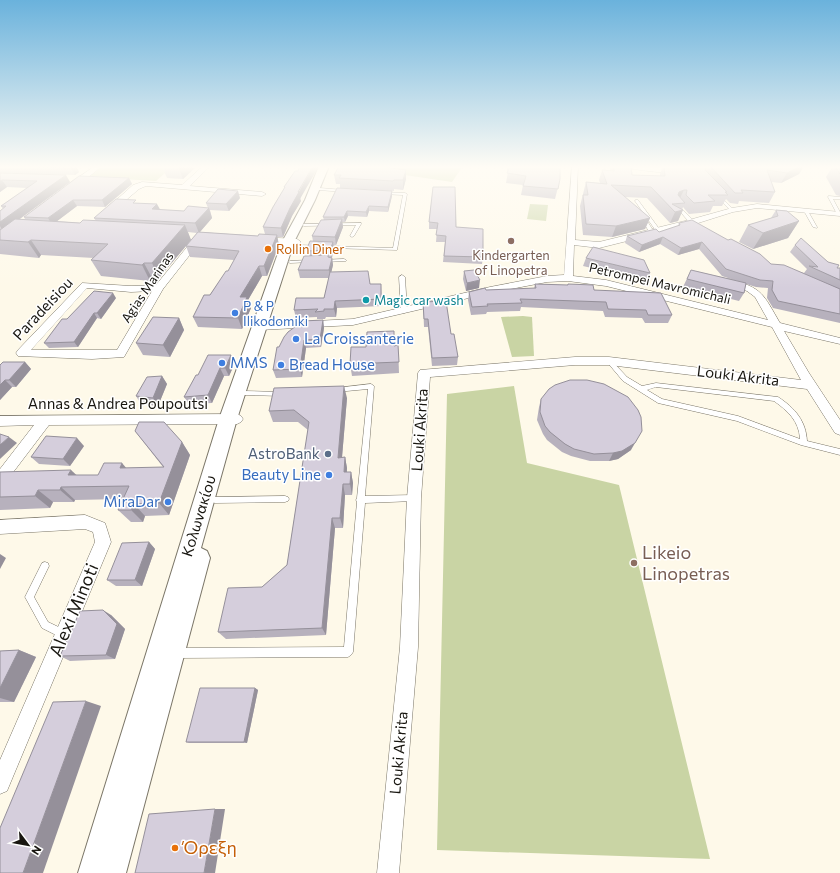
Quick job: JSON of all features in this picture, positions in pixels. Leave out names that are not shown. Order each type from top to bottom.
[{"type":"main road","name":"Κολωνακίου","points":[[94,873],[233,419],[264,327],[307,207]]},
{"type":"main road","name":"Κολωνακίου","points":[[110,873],[130,798],[174,653],[215,500],[233,419],[246,393],[264,327],[290,262],[294,243],[312,207]]},
{"type":"street","points":[[101,217],[113,207]]},
{"type":"street","points":[[568,278],[573,207]]},
{"type":"street","points":[[571,242],[599,244],[692,222],[732,210],[752,207]]},
{"type":"street","points":[[764,207],[839,214]]},
{"type":"street","points":[[692,222],[704,229]]},
{"type":"street","name":"Agias Marinas","points":[[120,354],[159,288],[200,237]]},
{"type":"street","points":[[251,240],[294,243]]},
{"type":"street","name":"Petrompei Mavromichali","points":[[264,327],[353,322],[529,282],[568,278],[606,283],[840,341]]},
{"type":"street","points":[[720,280],[750,289],[759,295],[810,385],[840,430]]},
{"type":"street","name":"Paradeisiou","points":[[120,354],[92,355],[22,353],[85,285],[131,289],[159,288]]},
{"type":"street","name":"Louki Akrita","points":[[388,873],[409,647],[414,498],[424,373],[575,361],[609,361],[810,385]]},
{"type":"street","name":"Annas & Andrea Poupoutsi","points":[[0,421],[233,419]]},
{"type":"street","points":[[0,479],[46,420]]},
{"type":"street","name":"Alexi Minoti","points":[[0,527],[85,522],[100,528],[103,542],[0,784]]},
{"type":"lane","points":[[294,243],[395,249],[403,207]]},
{"type":"lane","points":[[635,207],[655,231]]},
{"type":"lane","points":[[640,207],[655,231]]},
{"type":"lane","points":[[678,207],[692,222]]},
{"type":"lane","points":[[729,207],[732,210]]},
{"type":"lane","points":[[806,211],[815,227]]},
{"type":"lane","points":[[304,224],[359,224],[352,236]]},
{"type":"lane","points":[[321,261],[344,260]]},
{"type":"lane","points":[[290,262],[313,261]]},
{"type":"lane","points":[[402,277],[404,311]]},
{"type":"lane","points":[[609,361],[625,379],[660,401],[738,419],[804,443],[840,452]]},
{"type":"lane","points":[[640,389],[656,385],[776,399],[798,416],[804,434],[804,443]]},
{"type":"lane","points":[[174,653],[348,652],[371,386],[331,390]]},
{"type":"lane","points":[[246,393],[286,393]]},
{"type":"lane","points":[[360,500],[414,498]]},
{"type":"lane","points":[[215,500],[285,499]]},
{"type":"lane","points":[[45,566],[29,597],[45,625],[64,634]]},
{"type":"green space","points":[[529,207],[548,207],[546,221],[527,219]]},
{"type":"green space","points":[[501,317],[532,317],[534,356],[512,357]]},
{"type":"green space","points":[[514,386],[527,463],[619,485],[710,859],[437,850],[447,394]]},
{"type":"building","points":[[5,207],[21,207],[0,222],[0,211]]},
{"type":"building","points":[[38,207],[64,207],[48,218],[24,217]]},
{"type":"building","points":[[107,207],[154,207],[152,209],[184,211],[187,207],[209,208],[195,223],[94,218]]},
{"type":"building","points":[[273,207],[291,207],[281,228],[263,227]]},
{"type":"building","points":[[328,207],[369,207],[366,212],[347,211],[344,217],[323,217]]},
{"type":"building","points":[[431,207],[455,207],[456,227],[483,229],[483,257],[444,256],[446,236],[436,235],[438,223],[429,222]]},
{"type":"building","points":[[584,207],[637,207],[650,218],[616,226],[586,224]]},
{"type":"building","points":[[670,207],[677,207],[683,210],[675,212]]},
{"type":"building","points":[[776,210],[787,211],[799,221],[763,233],[748,225],[778,216]]},
{"type":"building","points":[[15,219],[80,223],[83,220],[185,225],[152,263],[144,263],[142,265],[91,260],[108,244],[0,240],[0,230]]},
{"type":"building","points":[[342,219],[335,237],[312,236],[321,220]]},
{"type":"building","points":[[692,220],[728,240],[731,239],[760,254],[771,264],[784,265],[840,289],[840,314],[778,301],[772,290],[773,281],[760,280],[726,269],[702,242],[681,248],[663,237],[642,245],[627,236],[656,229],[659,232],[680,225],[679,223]]},
{"type":"building","points":[[198,232],[258,236],[259,234],[277,235],[264,266],[259,266],[240,297],[247,297],[238,318],[193,317],[204,295],[210,295],[226,271],[228,271],[239,251],[186,246]]},
{"type":"building","points":[[801,238],[828,262],[839,265],[837,268],[840,268],[840,280],[809,266],[818,267],[795,245]]},
{"type":"building","points":[[310,241],[333,242],[330,250],[306,251]]},
{"type":"building","points":[[593,247],[644,260],[650,273],[586,258]]},
{"type":"building","points":[[328,255],[328,257],[332,258],[329,270],[298,270],[304,256]]},
{"type":"building","points":[[474,270],[480,280],[467,283],[464,271]]},
{"type":"building","points":[[691,270],[746,283],[744,293],[687,279]]},
{"type":"building","points":[[368,271],[370,284],[381,284],[381,299],[335,301],[334,309],[324,309],[324,311],[315,312],[318,309],[294,310],[296,298],[324,298],[330,272]]},
{"type":"building","points":[[535,284],[593,285],[594,290],[661,293],[672,315],[648,315],[646,310],[608,309],[606,302],[520,299],[522,303],[487,304],[488,306],[472,307],[469,292],[485,288],[486,290],[536,288]]},
{"type":"building","points":[[94,291],[113,293],[97,313],[94,313],[74,342],[44,343],[62,319],[67,319]]},
{"type":"building","points":[[446,301],[451,334],[454,334],[458,357],[432,358],[428,319],[424,319],[423,302]]},
{"type":"building","points":[[153,317],[179,318],[163,345],[136,343]]},
{"type":"building","points":[[323,320],[320,339],[304,340],[300,369],[273,370],[277,347],[279,347],[288,332],[303,321]]},
{"type":"building","points":[[394,331],[394,346],[398,345],[399,362],[350,364],[351,347],[366,347],[367,332]]},
{"type":"building","points":[[208,355],[231,355],[225,368],[220,368],[208,395],[184,397],[196,375],[198,375]]},
{"type":"building","points":[[3,362],[25,362],[9,380],[5,380],[0,385],[0,365]]},
{"type":"building","points":[[162,376],[153,398],[136,396],[147,377]]},
{"type":"building","points":[[570,380],[587,380],[604,384],[628,397],[638,410],[641,417],[642,431],[635,443],[622,451],[594,454],[574,449],[550,432],[545,426],[540,412],[541,399],[549,389],[555,385]]},
{"type":"building","points":[[344,386],[338,458],[345,457],[344,472],[351,472],[350,484],[343,484],[340,518],[332,518],[322,628],[218,632],[228,588],[262,587],[287,565],[309,422],[294,410],[269,411],[274,388]]},
{"type":"building","points":[[139,422],[164,422],[182,442],[159,503],[134,504],[131,510],[118,510],[129,486],[61,487],[60,490],[38,490],[35,496],[0,497],[0,472],[71,470],[68,475],[98,475],[104,463],[122,463],[120,468],[164,467],[135,431]]},
{"type":"building","points":[[0,434],[9,437],[0,445]]},
{"type":"building","points":[[46,436],[77,438],[63,459],[31,457]]},
{"type":"building","points":[[149,542],[135,580],[107,580],[122,543]]},
{"type":"building","points":[[103,610],[117,624],[106,655],[60,656],[80,611]]},
{"type":"building","points":[[19,650],[0,688],[0,651]]},
{"type":"building","points":[[200,688],[255,688],[244,742],[186,742]]},
{"type":"building","points":[[86,701],[23,873],[0,873],[0,828],[53,702]]},
{"type":"building","points":[[215,809],[204,873],[135,873],[149,814]]},
{"type":"place","name":"Kindergarten of Linopetra","points":[[511,241]]},
{"type":"place","name":"Rollin Diner","points":[[268,249]]},
{"type":"place","name":"Magic car wash","points":[[366,300]]},
{"type":"place","name":"P & P Ilikodomiki","points":[[235,313]]},
{"type":"place","name":"La Croissanterie","points":[[296,339]]},
{"type":"place","name":"MMS","points":[[222,363]]},
{"type":"place","name":"Bread House","points":[[281,365]]},
{"type":"place","name":"AstroBank","points":[[328,454]]},
{"type":"place","name":"Beauty Line","points":[[329,475]]},
{"type":"place","name":"MiraDar","points":[[168,502]]},
{"type":"place","name":"Likeio Linopetras","points":[[634,563]]},
{"type":"place","name":"Όρεξη","points":[[175,848]]}]
